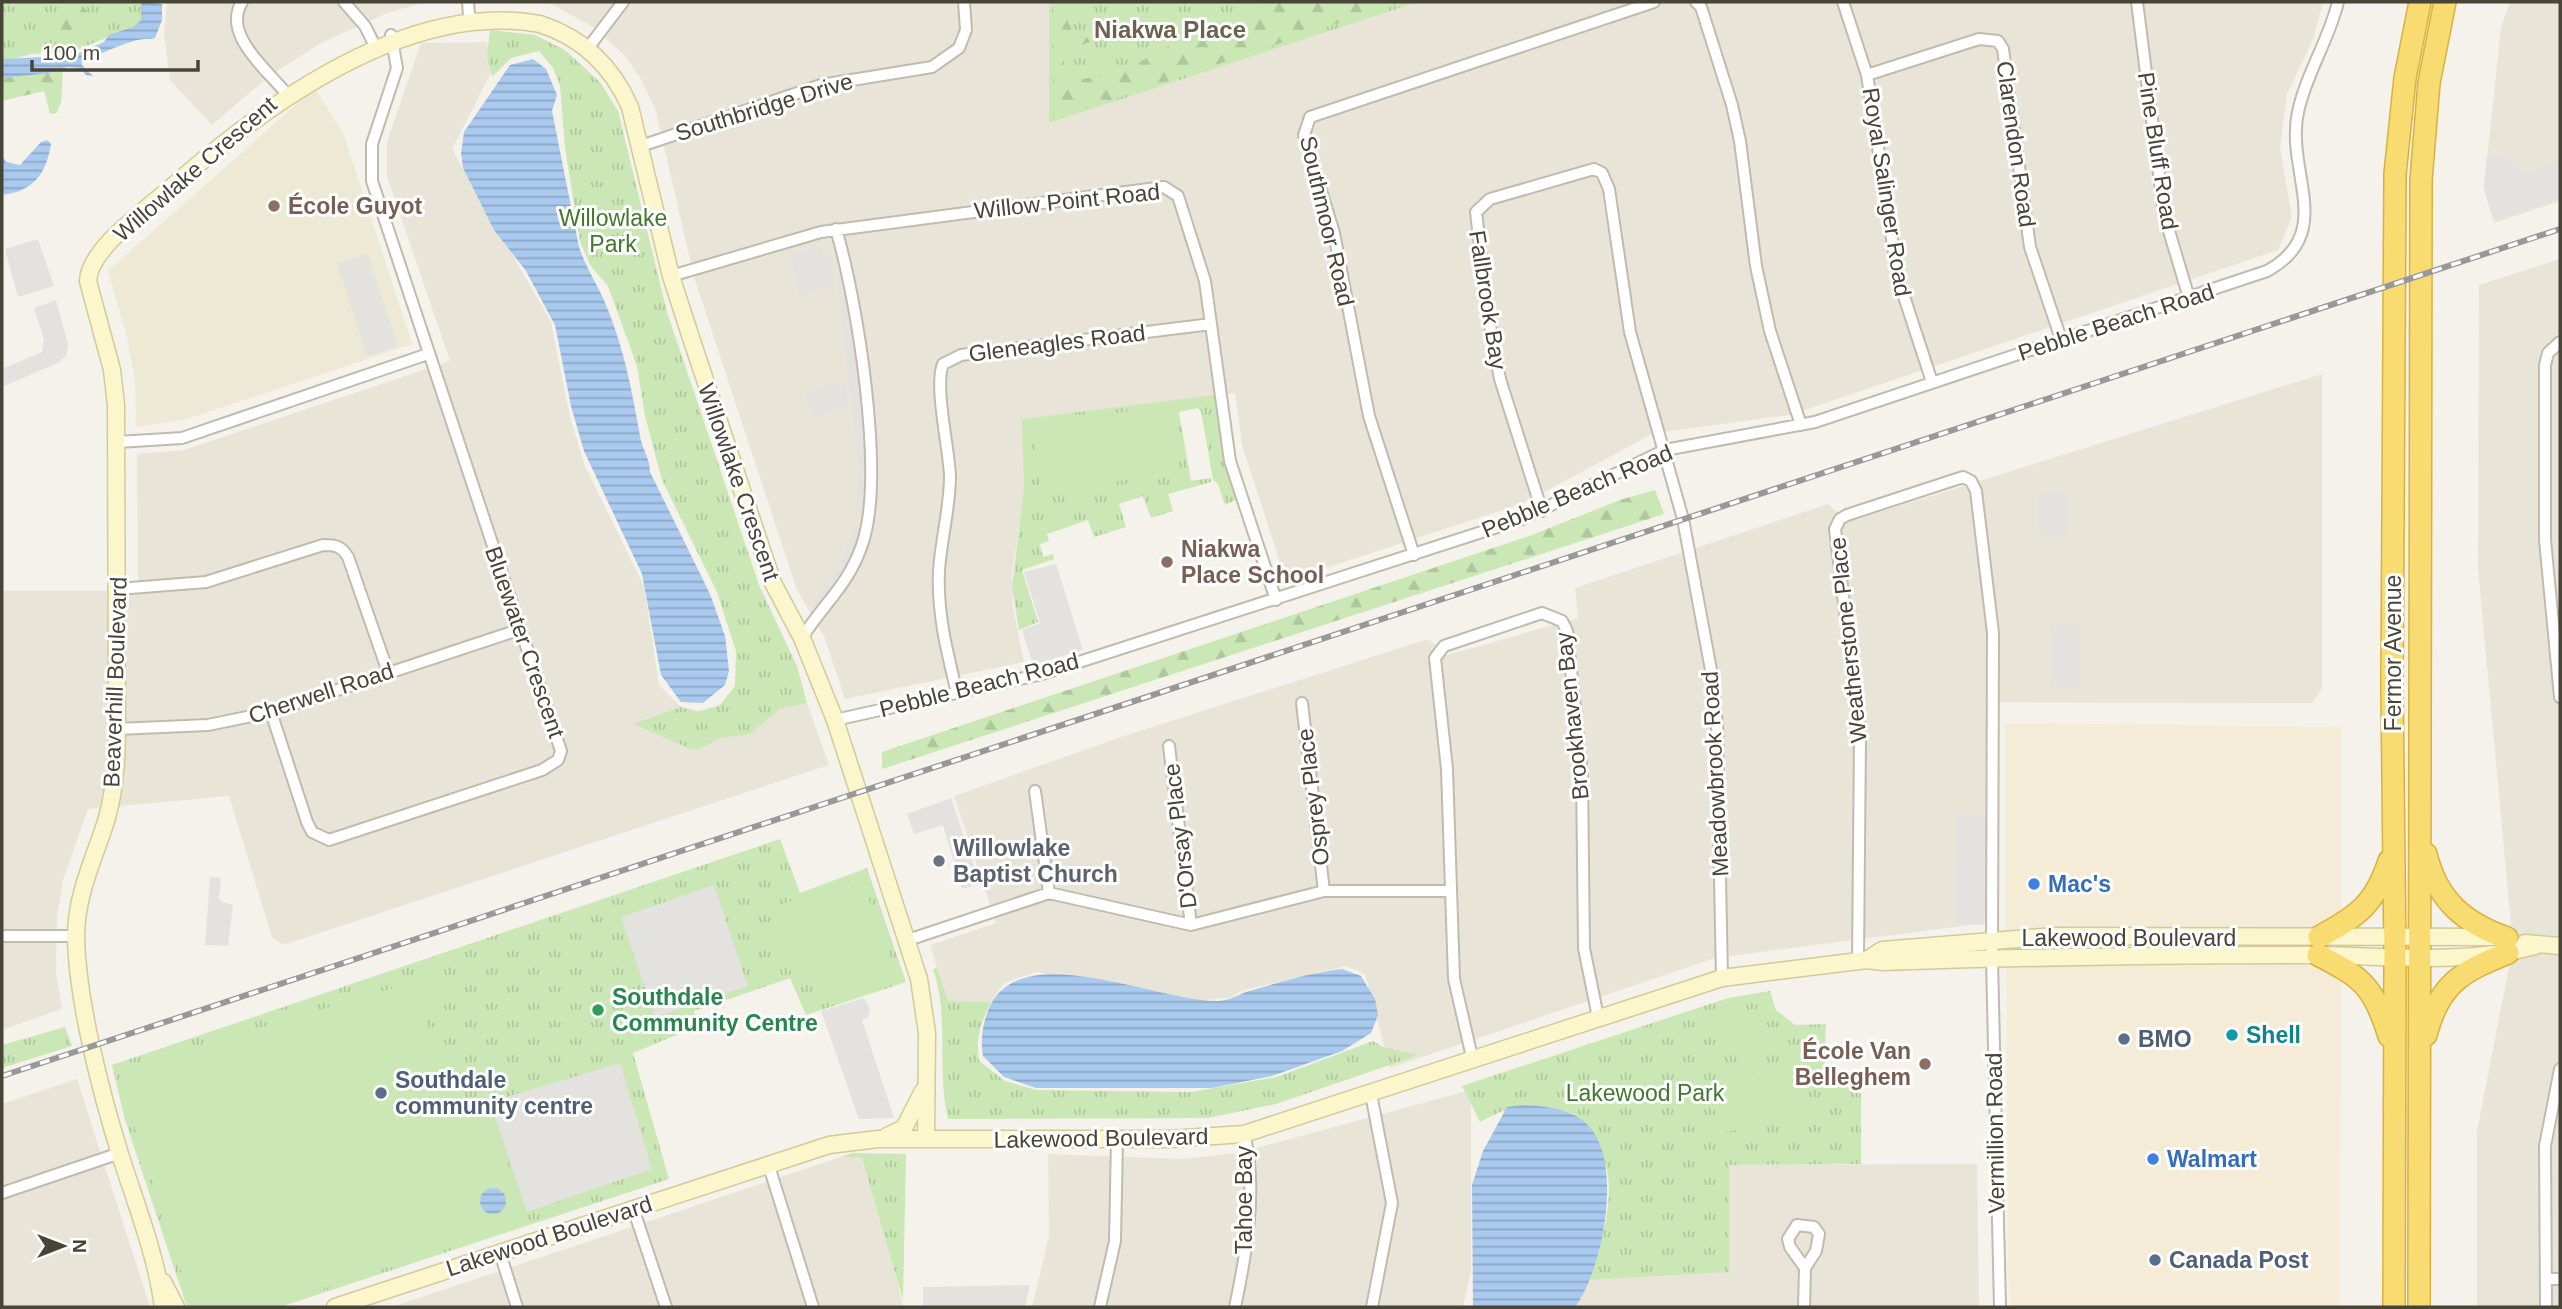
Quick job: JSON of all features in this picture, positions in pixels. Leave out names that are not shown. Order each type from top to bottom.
[{"type":"highway","name":"Fermor Avenue","points":[[2394,1307],[2395,935],[2392,673],[2395,174],[2405,78],[2420,2]]},
{"type":"highway","name":"Fermor Avenue","points":[[2419,1307],[2421,180],[2429,83],[2445,2]]},
{"type":"highway","points":[[2419,823],[2431,875],[2450,906],[2507,946],[2447,985],[2431,1015],[2419,1060]]},
{"type":"highway","points":[[2394,842],[2381,885],[2366,908],[2319,946],[2367,985],[2381,1011],[2395,1054]]},
{"type":"street","name":"Willowlake Crescent","points":[[242,2],[237,15],[237,29],[243,43],[285,92]]},
{"type":"street","points":[[344,2],[366,27],[373,42]]},
{"type":"street","points":[[588,48],[623,2]]},
{"type":"street","name":"Southbridge Drive","points":[[641,146],[821,85],[932,67],[959,48],[966,30],[964,2]]},
{"type":"street","name":"Southmoor Road","points":[[1413,555],[1368,416],[1334,233],[1304,135],[1305,125],[1310,117],[1654,2]]},
{"type":"street","points":[[1696,2],[1701,7],[1732,105],[1764,307],[1801,425]]},
{"type":"street","name":"Royal Salinger Road","points":[[1843,2],[1867,75],[1898,278],[1932,382]]},
{"type":"street","name":"Pine Bluff Road","points":[[2137,2],[2164,214],[2189,298]]},
{"type":"street","name":"Pebble Beach Road","points":[[835,720],[1042,674],[1276,600],[1542,511],[1665,450],[1801,425],[2189,298],[2278,265],[2289,257],[2302,236],[2306,215],[2296,157],[2298,112],[2326,42],[2338,2]]},
{"type":"street","name":"Willowlake Crescent","points":[[105,247],[233,133],[285,92],[337,59],[373,42],[469,8],[532,21],[588,48],[621,86],[641,146],[671,276],[773,583],[802,638],[835,720],[908,940],[924,998],[926,1139]]},
{"type":"street","name":"Bluewater Crescent","points":[[271,712],[307,822],[312,832],[328,840],[551,767],[561,751],[372,181],[372,144],[397,68],[391,35]]},
{"type":"street","name":"Clarendon Road","points":[[1867,75],[1979,39],[1998,41],[2003,49],[2030,247],[2061,339]]},
{"type":"street","name":"Fallbrook Bay","points":[[1542,511],[1518,442],[1494,350],[1475,224],[1477,208],[1485,202],[1578,171],[1594,169],[1602,173],[1609,190],[1630,332],[1665,450]]},
{"type":"street","name":"Willow Point Road","points":[[671,276],[799,237],[836,229],[1164,187],[1178,196],[1202,271],[1230,461],[1276,600]]},
{"type":"street","points":[[802,638],[842,588],[858,557],[867,528],[872,482],[870,429],[847,268],[836,229]]},
{"type":"street","name":"Beaverhill Boulevard","points":[[105,247],[92,261],[88,281],[112,370],[118,442],[117,729],[110,803],[80,902],[76,936],[83,1001],[120,1153],[159,1277],[163,1307]]},
{"type":"street","name":"Gleneagles Road","points":[[957,693],[939,602],[939,570],[949,495],[940,377],[943,364],[961,355],[1211,324]]},
{"type":"street","points":[[2560,342],[2548,354],[2545,378],[2545,540],[2560,697]]},
{"type":"street","points":[[118,442],[182,438],[428,354]]},
{"type":"street","name":"Meadowbrook Road","points":[[1665,450],[1703,615],[1717,724],[1722,978]]},
{"type":"street","name":"Weatherstone Place","points":[[1862,960],[1860,736],[1835,529],[1840,519],[1847,515],[1958,477],[1971,481],[1976,491],[1993,633],[1992,959]]},
{"type":"street","points":[[118,589],[206,582],[323,545],[335,545],[342,548],[348,557],[388,671]]},
{"type":"street","name":"Brookhaven Bay","points":[[1472,1057],[1454,979],[1447,769],[1435,658],[1444,646],[1542,613],[1553,615],[1562,621],[1567,631],[1579,733],[1584,948],[1598,1017]]},
{"type":"street","name":"Cherwell Road","points":[[117,729],[208,726],[271,712],[520,629]]},
{"type":"street","name":"Osprey Place","points":[[1301,703],[1324,891]]},
{"type":"street","name":"D'Orsay Place","points":[[1169,746],[1191,925]]},
{"type":"street","points":[[1035,792],[1049,892]]},
{"type":"street","points":[[908,940],[1049,892],[1191,925],[1324,891],[1451,891]]},
{"type":"street","name":"Lakewood Boulevard","points":[[335,1307],[356,1304],[633,1208],[829,1144],[877,1139],[1194,1139],[1244,1134],[1371,1094],[1472,1057],[1722,978],[1862,960],[1883,962],[2182,958],[2319,946],[2395,935],[2419,935],[2507,946]]},
{"type":"street","points":[[2,936],[76,936]]},
{"type":"street","name":"Lakewood Boulevard","points":[[1862,960],[1882,950],[2054,936],[2182,937],[2319,946],[2395,957],[2419,957],[2507,946]]},
{"type":"street","points":[[2182,937],[2182,958]]},
{"type":"street","points":[[2507,946],[2560,946]]},
{"type":"street","name":"Vermillion Road","points":[[1992,959],[2000,1307]]},
{"type":"street","points":[[2546,1307],[2545,1146],[2560,1069]]},
{"type":"street","points":[[877,1139],[904,1128],[926,1085]]},
{"type":"street","points":[[1371,1094],[1392,1203],[1372,1307]]},
{"type":"street","name":"Tahoe Bay","points":[[1235,1307],[1248,1247],[1248,1149],[1244,1134]]},
{"type":"street","points":[[1100,1307],[1115,1241],[1117,1139]]},
{"type":"street","points":[[2,1193],[120,1153]]},
{"type":"street","points":[[768,1163],[813,1307]]},
{"type":"street","points":[[633,1208],[666,1307]]},
{"type":"street","points":[[500,1253],[517,1307]]},
{"type":"street","points":[[1804,1307],[1805,1268]]},
{"type":"street","name":"Beaverhill Boulevard","points":[[159,1277],[176,1307]]},
{"type":"street","points":[[2546,1279],[2560,1279]]},
{"type":"shaded area","points":[[167,2],[426,2],[387,13],[321,43],[268,77],[212,125],[170,80],[164,35]]},
{"type":"shaded area","points":[[548,2],[1049,2],[1049,123],[1418,2],[2323,2],[2314,37],[2287,94],[2280,147],[2292,217],[2278,250],[1790,415],[1654,433],[1524,503],[1286,581],[1242,445],[1235,393],[1022,419],[1025,486],[1012,574],[1013,608],[1024,662],[845,699],[824,636],[797,590],[694,277],[656,111],[642,81],[625,56],[595,28]]},
{"type":"shaded area","points":[[2510,2],[2560,2],[2560,201],[2494,223],[2484,188],[2501,27]]},
{"type":"shaded area","points":[[487,42],[492,71],[452,149],[551,322],[570,417],[585,466],[644,586],[659,685],[681,707],[711,713],[795,669],[829,765],[283,945],[272,937],[229,796],[88,809],[63,880],[57,916],[56,972],[62,1009],[2,1030],[2,591],[138,591],[137,454],[184,450],[450,361],[387,176],[387,142],[421,43]]},
{"type":"shaded area","name":"École Guyot","points":[[315,88],[344,135],[412,344],[187,419],[136,427],[135,380],[127,337],[108,271]]},
{"type":"shaded area","points":[[2504,155],[2526,174],[2560,163],[2560,198],[2493,219],[2484,188],[2487,157]]},
{"type":"shaded area","points":[[38,239],[54,286],[18,297],[5,249]]},
{"type":"shaded area","points":[[820,247],[824,258],[833,255],[833,286],[800,296],[790,254]]},
{"type":"shaded area","points":[[368,254],[398,346],[367,356],[337,264]]},
{"type":"shaded area","points":[[2560,259],[2560,1307],[2477,1307],[2477,1131],[2513,947],[2478,568],[2479,285]]},
{"type":"shaded area","points":[[849,277],[870,429],[868,514],[856,512],[859,467],[837,279]]},
{"type":"shaded area","points":[[56,300],[68,344],[66,356],[58,363],[2,387],[2,369],[42,352],[44,339],[34,308]]},
{"type":"shaded area","points":[[2322,374],[2322,688],[2312,703],[1987,702],[1986,923],[1715,958],[1390,1068],[1365,974],[1346,966],[1241,991],[1232,997],[1190,1002],[1036,972],[1004,983],[991,1002],[947,1001],[930,945],[996,923],[954,796],[1124,736],[1428,639],[1448,655],[1578,618],[1575,588],[1828,504],[1848,522]]},
{"type":"shaded area","points":[[844,379],[849,406],[813,417],[805,392]]},
{"type":"shaded area","points":[[2039,492],[2067,492],[2068,535],[2039,534]]},
{"type":"shaded area","points":[[854,527],[867,528],[863,544],[819,611],[814,599],[839,566]]},
{"type":"shaded area","points":[[1056,564],[1083,650],[1033,665],[1022,630],[1040,623],[1024,572]]},
{"type":"shaded area","points":[[2051,625],[2080,625],[2080,687],[2051,687]]},
{"type":"shaded area","points":[[2005,723],[2342,727],[2340,1307],[2011,1307],[2008,1275]]},
{"type":"shaded area","points":[[951,798],[980,884],[962,889],[943,825],[914,834],[907,814]]},
{"type":"shaded area","points":[[1957,813],[1986,814],[1984,925],[1955,924]]},
{"type":"shaded area","points":[[210,877],[221,878],[219,898],[222,902],[233,905],[228,946],[205,945]]},
{"type":"shaded area","points":[[714,885],[748,986],[655,1017],[621,917]]},
{"type":"shaded area","points":[[864,998],[870,1009],[868,1017],[862,1020],[894,1118],[859,1119],[821,1011]]},
{"type":"shaded area","points":[[620,1063],[652,1169],[527,1212],[490,1102]]},
{"type":"shaded area","points":[[77,1079],[150,1307],[2,1307],[2,1104]]},
{"type":"shaded area","points":[[1471,1090],[1471,1271],[1463,1307],[1032,1307],[1049,1236],[1048,1154],[1183,1159],[1238,1153]]},
{"type":"shaded area","points":[[841,1157],[862,1158],[888,1238],[903,1307],[392,1307]]},
{"type":"shaded area","points":[[1977,1164],[1979,1307],[1568,1307],[1587,1280],[1728,1165]]},
{"type":"shaded area","points":[[1030,1285],[1025,1307],[923,1307],[923,1287]]},
{"type":"green space","points":[[2,2],[149,2],[149,21],[71,52],[31,54],[2,62]]},
{"type":"green space","points":[[59,2],[80,2],[93,19],[87,34],[58,39],[45,33],[44,19],[59,12],[62,7]]},
{"type":"green space","points":[[1049,2],[1418,2],[1049,123]]},
{"type":"green space","points":[[1052,2],[1067,2],[1068,22],[1074,35],[1094,35],[1092,41],[1064,52],[1064,78],[1067,82],[1099,76],[1112,78],[1196,30],[1204,31],[1277,2],[1401,2],[1053,120]]},
{"type":"green space","name":"Willowlake Park","points":[[490,30],[535,35],[565,50],[600,82],[618,111],[667,312],[759,585],[797,666],[807,703],[779,709],[750,734],[720,738],[700,749],[691,749],[633,724],[681,707],[697,712],[720,705],[735,686],[736,651],[717,592],[662,480],[645,416],[637,366],[608,286],[590,265],[580,241],[565,148],[560,86],[553,68],[539,51],[511,58],[492,77],[487,56]]},
{"type":"green space","points":[[63,69],[61,103],[56,114],[50,113],[44,91],[2,101],[2,78]]},
{"type":"green space","points":[[1215,395],[1224,457],[1236,500],[1225,505],[1218,484],[1213,480],[1201,411],[1197,408],[1179,412],[1191,481],[1211,478],[1211,482],[1168,494],[1173,511],[1151,518],[1143,496],[1119,504],[1126,527],[1094,537],[1088,520],[1047,534],[1049,541],[1040,544],[1043,557],[1053,554],[1054,559],[1022,570],[1038,622],[1019,630],[1012,587],[1024,487],[1022,419]]},
{"type":"green space","points":[[1169,405],[1179,472],[1042,493],[1031,426]]},
{"type":"green space","points":[[1655,490],[1664,514],[882,769],[882,752],[1532,535],[1620,500]]},
{"type":"green space","name":"Southdale community centre","points":[[780,839],[800,893],[867,868],[906,982],[806,1015],[790,978],[694,1011],[698,1026],[633,1053],[669,1179],[280,1307],[187,1307],[125,1120],[112,1065]]},
{"type":"green space","points":[[854,879],[863,883],[896,978],[823,1004],[810,965],[788,971],[768,909]]},
{"type":"green space","points":[[937,968],[948,1001],[991,1002],[980,1031],[979,1061],[1005,1081],[1036,1090],[1191,1092],[1277,1077],[1373,1041],[1383,1047],[1419,1055],[1276,1104],[1208,1118],[948,1119],[943,1081],[941,1006],[933,969]]},
{"type":"green space","points":[[436,983],[448,1018],[433,1023],[421,988]]},
{"type":"green space","points":[[407,984],[425,1023],[452,1109],[471,1104],[494,1120],[526,1220],[269,1307],[193,1307],[128,1107],[124,1068]]},
{"type":"green space","name":"Lakewood Park","points":[[1770,991],[1776,1010],[1795,1025],[1826,1024],[1824,1074],[1861,1079],[1861,1164],[1729,1165],[1729,1272],[1587,1280],[1598,1251],[1608,1201],[1607,1169],[1596,1145],[1574,1114],[1548,1107],[1515,1108],[1480,1122],[1462,1086],[1728,998]]},
{"type":"green space","points":[[1759,1009],[1760,1048],[1723,1049],[1722,1011]]},
{"type":"green space","points":[[65,1027],[72,1046],[2,1068],[2,1045]]},
{"type":"green space","points":[[1797,1065],[1806,1117],[1719,1133],[1710,1081]]},
{"type":"green space","points":[[852,1153],[906,1154],[903,1300],[862,1158],[841,1157]]},
{"type":"water","points":[[141,2],[162,4],[162,20],[155,38],[126,43],[81,64],[93,76],[86,75],[80,68],[68,67],[49,73],[2,78],[2,59],[73,56],[104,42],[109,35],[133,27],[141,20]]},
{"type":"water","points":[[533,59],[546,69],[557,95],[552,111],[579,247],[605,302],[619,341],[650,472],[710,594],[725,636],[729,671],[725,685],[703,703],[681,702],[661,675],[642,574],[584,451],[571,406],[555,325],[526,271],[494,230],[463,168],[461,153],[464,132],[510,65]]},
{"type":"water","points":[[47,140],[51,144],[49,155],[37,179],[22,190],[2,195],[2,155],[6,162],[20,165],[41,142]]},
{"type":"water","points":[[1342,969],[1361,976],[1375,999],[1378,1015],[1371,1033],[1342,1051],[1272,1076],[1212,1088],[1036,1088],[1004,1077],[983,1056],[983,1030],[991,1004],[1009,985],[1033,976],[1096,978],[1193,999],[1219,1001],[1286,980]]},
{"type":"water","points":[[1522,1105],[1562,1110],[1580,1119],[1594,1133],[1602,1150],[1607,1196],[1605,1222],[1593,1270],[1575,1307],[1473,1307],[1472,1185],[1483,1151],[1507,1107]]},
{"type":"water","points":[[493,1188],[502,1192],[506,1201],[502,1210],[493,1214],[484,1210],[480,1201],[484,1192]]},
{"type":"railway","points":[[2,1076],[2560,229]]},
{"type":"place","name":"École Guyot","points":[[274,206]]},
{"type":"place","name":"Niakwa Place School","points":[[1167,562]]},
{"type":"place","name":"Willowlake Baptist Church","points":[[939,861]]},
{"type":"place","name":"Mac's","points":[[2034,884]]},
{"type":"place","name":"Southdale Community Centre","points":[[598,1010]]},
{"type":"place","name":"Shell","points":[[2232,1035]]},
{"type":"place","name":"BMO","points":[[2124,1039]]},
{"type":"place","name":"École Van Belleghem","points":[[1925,1064]]},
{"type":"place","name":"Southdale community centre","points":[[381,1093]]},
{"type":"place","name":"Walmart","points":[[2153,1159]]},
{"type":"place","name":"Canada Post","points":[[2155,1260]]},
{"type":"district","name":"Niakwa Place","points":[[1170,29]]}]
